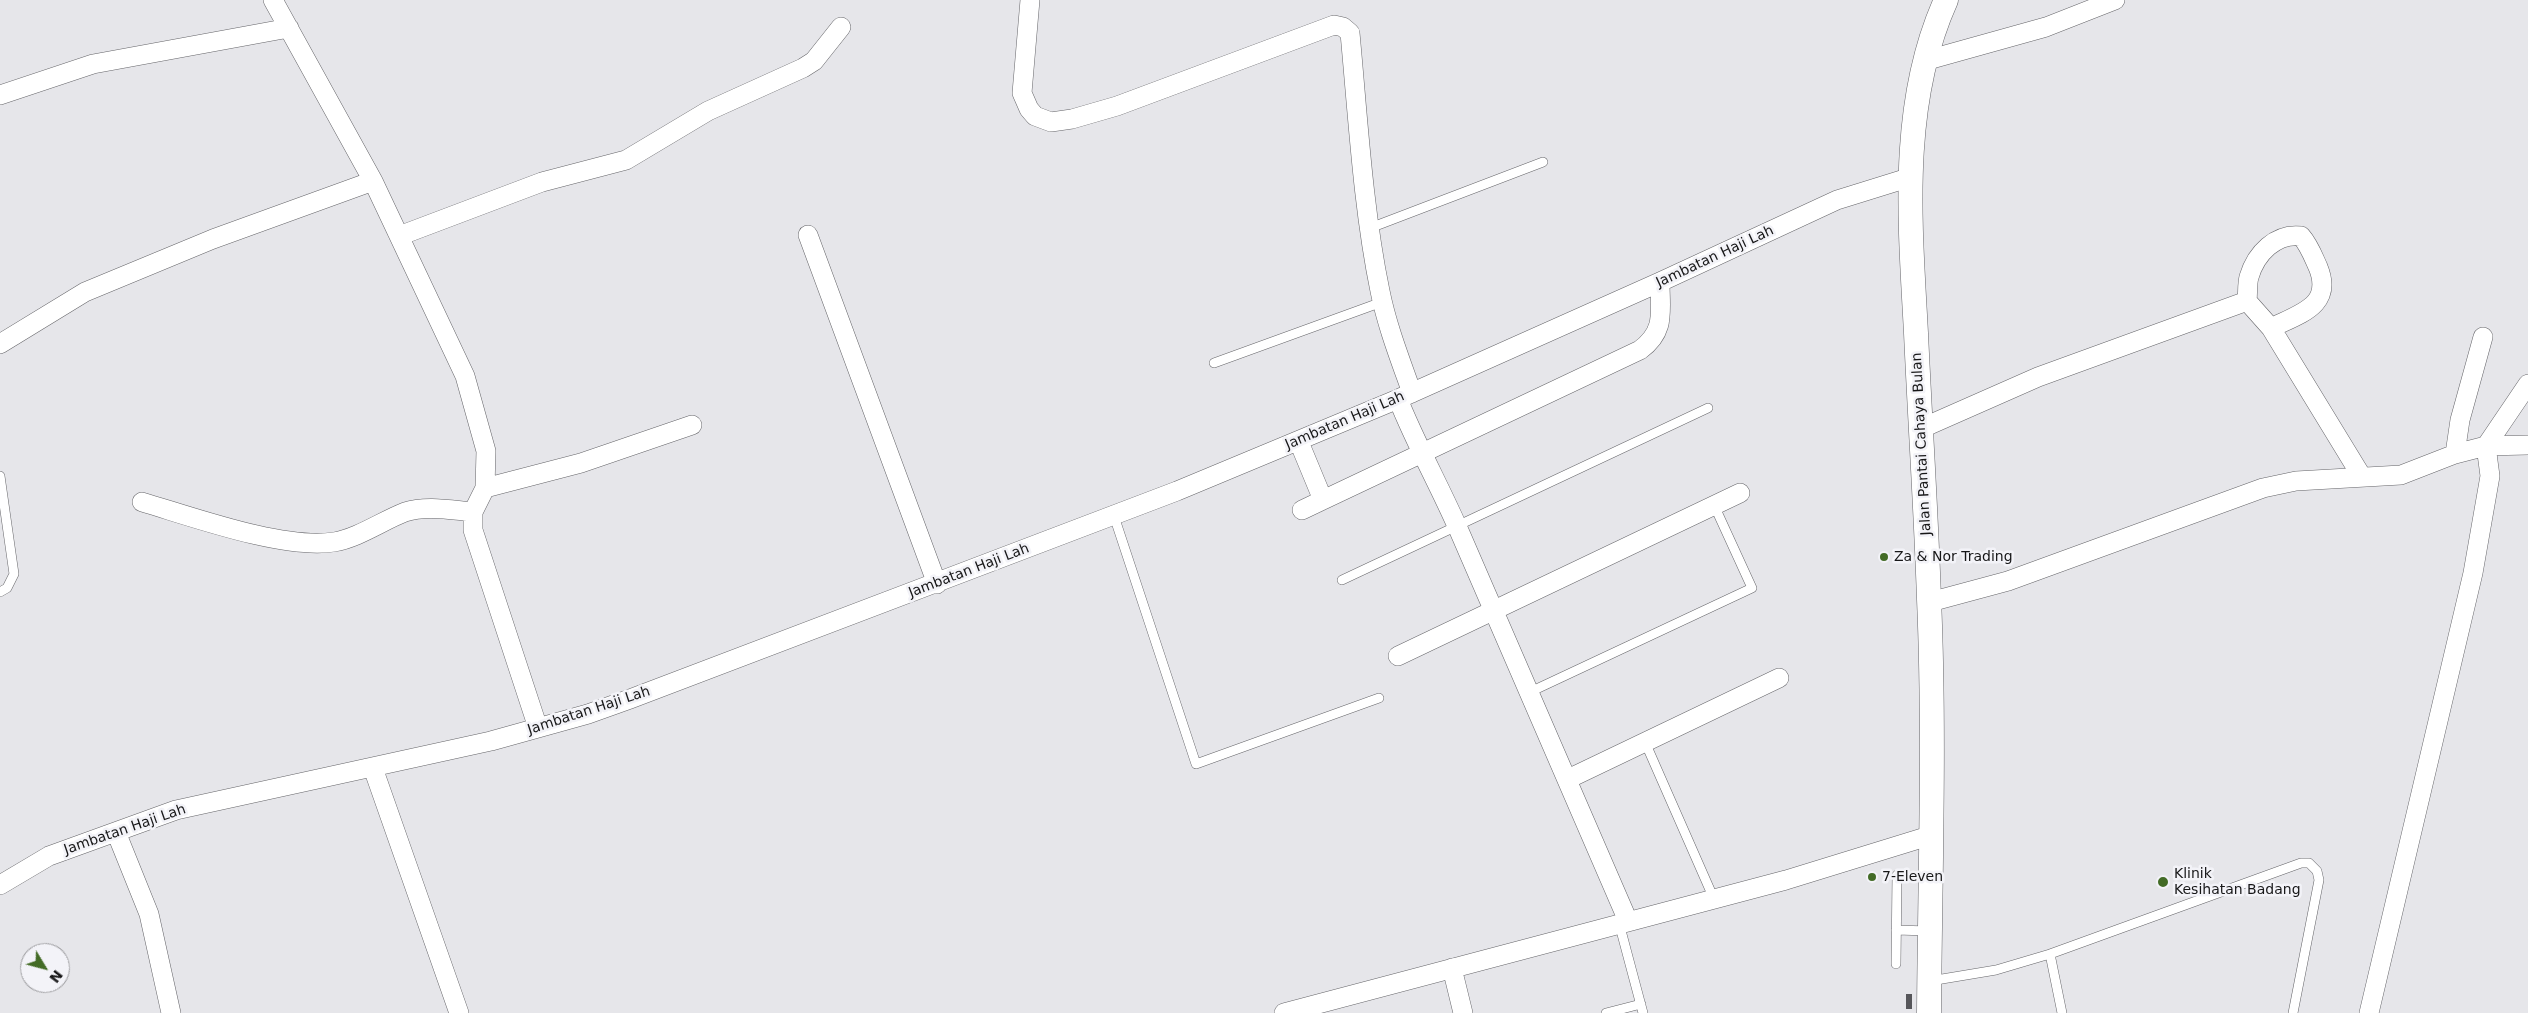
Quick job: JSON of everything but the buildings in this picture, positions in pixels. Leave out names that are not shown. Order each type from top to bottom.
[{"type":"street","points":[[273,0],[373,181],[465,376],[486,451],[485,488],[472,512],[473,530],[538,728]]},
{"type":"street","points":[[1030,0],[1022,92],[1029,109],[1035,116],[1051,122],[1072,119],[1117,106],[1334,25],[1343,27],[1350,34],[1370,228],[1382,302],[1405,396],[1422,454],[1434,474],[1568,778],[1624,922]]},
{"type":"street","name":"Jalan Pantai Cahaya Bulan","points":[[1930,1013],[1932,835],[1930,602],[1913,281],[1911,177],[1916,101],[1924,61],[1946,0]]},
{"type":"street","points":[[1924,61],[2046,27],[2115,0]]},
{"type":"street","points":[[399,236],[542,182],[626,160],[708,111],[803,68],[814,61],[841,27]]},
{"type":"street","points":[[0,95],[93,64],[289,28]]},
{"type":"street","name":"Jambatan Haji Lah","points":[[0,885],[49,856],[176,810],[491,741],[630,699],[937,584],[1299,442],[1660,282],[1837,200],[1911,177]]},
{"type":"street","points":[[0,344],[85,292],[213,239],[373,181]]},
{"type":"street","points":[[808,234],[937,584]]},
{"type":"street","points":[[2271,328],[2312,307],[2322,292],[2323,281],[2308,244],[2301,236],[2289,235],[2278,239],[2261,254],[2249,278],[2247,301],[2271,328],[2362,477]]},
{"type":"street","points":[[1302,510],[1646,346],[1659,329],[1660,282]]},
{"type":"street","points":[[1920,429],[2038,377],[2247,301]]},
{"type":"street","points":[[2455,454],[2460,420],[2483,337]]},
{"type":"street","points":[[2369,1013],[2386,933],[2473,573],[2490,476],[2486,446],[2528,384]]},
{"type":"street","points":[[485,488],[581,463],[692,424]]},
{"type":"street","points":[[1299,442],[1323,500]]},
{"type":"street","points":[[1930,602],[2008,582],[2263,488],[2296,481],[2401,475],[2455,454],[2486,446],[2528,445]]},
{"type":"street","points":[[1398,656],[1740,493]]},
{"type":"street","points":[[142,502],[265,536],[316,544],[337,542],[406,512],[432,508],[472,512]]},
{"type":"street","points":[[1568,778],[1778,678]]},
{"type":"street","points":[[373,768],[459,1013]]},
{"type":"street","points":[[116,832],[149,914],[171,1013]]},
{"type":"street","points":[[1284,1013],[1786,880],[1932,835]]},
{"type":"street","points":[[1452,968],[1463,1013]]},
{"type":"lane","points":[[1370,228],[1543,162]]},
{"type":"lane","points":[[1214,363],[1382,302]]},
{"type":"lane","points":[[1342,580],[1708,408]]},
{"type":"lane","points":[[0,476],[14,574],[8,588],[0,592]]},
{"type":"lane","points":[[1530,692],[1752,588],[1714,505]]},
{"type":"lane","points":[[1114,516],[1196,764],[1379,698]]},
{"type":"lane","points":[[1645,742],[1714,899]]},
{"type":"lane","points":[[1930,981],[1996,970],[2050,954],[2301,863],[2309,863],[2317,871],[2319,880],[2293,1013]]},
{"type":"lane","points":[[1896,964],[1897,874]]},
{"type":"lane","points":[[1624,922],[1643,1013]]},
{"type":"lane","points":[[1896,930],[1930,931]]},
{"type":"lane","points":[[2050,954],[2062,1013]]},
{"type":"lane","points":[[1606,1013],[1641,1004]]},
{"type":"place","name":"Za & Nor Trading","points":[[1884,557]]},
{"type":"place","name":"7-Eleven","points":[[1872,877]]},
{"type":"place","name":"Klinik Kesihatan Badang","points":[[2163,882]]}]
